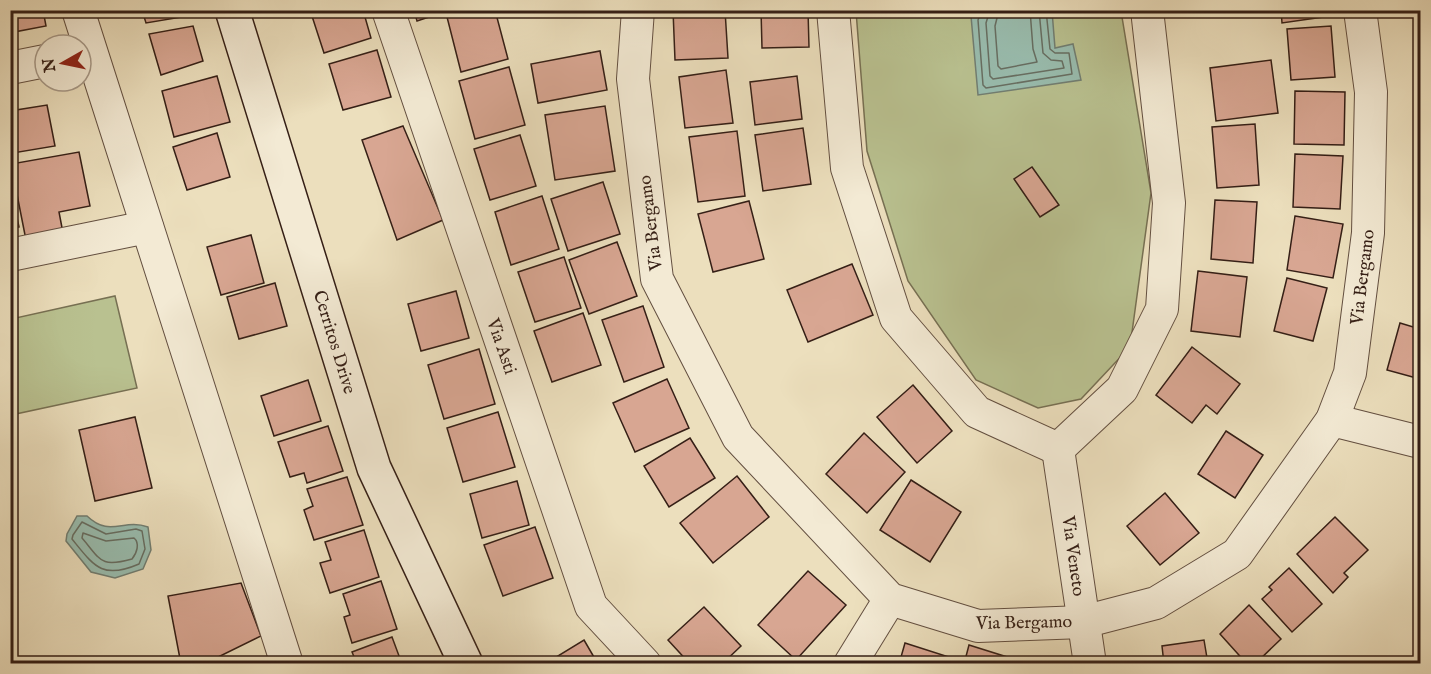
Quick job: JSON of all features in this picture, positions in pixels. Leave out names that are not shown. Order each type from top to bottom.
[{"type":"street","points":[[78,10],[82,33]]},
{"type":"street","name":"Cerritos Drive","points":[[232,10],[374,468],[466,663]]},
{"type":"street","name":"Via Asti","points":[[388,10],[591,606],[645,663]]},
{"type":"street","name":"Via Bergamo","points":[[638,10],[633,80],[657,279],[738,437],[890,599],[978,626],[1083,622],[1156,603],[1237,554],[1332,420],[1350,373],[1368,233],[1371,92],[1360,10]]},
{"type":"street","points":[[833,10],[847,168],[896,318],[977,412],[1058,449],[1122,389],[1162,309],[1169,203],[1148,10]]},
{"type":"street","points":[[10,68],[33,63]]},
{"type":"street","points":[[93,73],[147,227],[287,663]]},
{"type":"street","points":[[10,255],[147,227]]},
{"type":"street","points":[[1332,420],[1420,442]]},
{"type":"street","name":"Via Veneto","points":[[1058,449],[1090,663]]},
{"type":"street","points":[[850,663],[890,599]]},
{"type":"green space","points":[[856,11],[1121,11],[1151,193],[1130,347],[1081,399],[1038,408],[976,380],[908,281],[867,151]]},
{"type":"green space","points":[[115,296],[137,388],[11,415],[11,319]]},
{"type":"water","points":[[980,10],[1052,11],[1055,48],[1073,44],[1081,80],[978,95],[971,16]]},
{"type":"water","points":[[77,516],[87,516],[103,526],[148,527],[151,550],[143,569],[115,578],[91,572],[66,541],[67,534]]},
{"type":"building","points":[[10,10],[43,10],[46,26],[14,32]]},
{"type":"building","points":[[142,10],[187,10],[188,16],[146,23]]},
{"type":"building","points":[[310,10],[363,10],[371,38],[324,53]]},
{"type":"building","points":[[414,10],[450,10],[417,21]]},
{"type":"building","points":[[470,10],[495,10],[508,59],[461,72],[447,17]]},
{"type":"building","points":[[673,10],[725,10],[728,58],[675,60]]},
{"type":"building","points":[[761,10],[808,10],[809,47],[762,48]]},
{"type":"building","points":[[1281,10],[1329,10],[1330,16],[1282,23]]},
{"type":"building","points":[[193,26],[203,61],[161,75],[149,34]]},
{"type":"building","points":[[1331,26],[1335,77],[1291,80],[1287,29]]},
{"type":"building","points":[[377,50],[391,97],[343,110],[329,64]]},
{"type":"building","points":[[600,51],[607,90],[538,103],[531,64]]},
{"type":"building","points":[[1271,60],[1278,113],[1216,121],[1210,68]]},
{"type":"building","points":[[509,67],[525,125],[475,139],[459,81]]},
{"type":"building","points":[[726,70],[733,123],[685,128],[679,77]]},
{"type":"building","points":[[217,76],[230,122],[174,137],[162,91]]},
{"type":"building","points":[[797,76],[802,119],[755,125],[750,82]]},
{"type":"building","points":[[1295,91],[1345,92],[1344,145],[1294,144]]},
{"type":"building","points":[[47,105],[55,146],[13,153],[10,138],[10,111]]},
{"type":"building","points":[[605,106],[615,171],[555,180],[545,115]]},
{"type":"building","points":[[1255,124],[1259,185],[1217,188],[1212,127]]},
{"type":"building","points":[[403,126],[443,220],[397,240],[362,140]]},
{"type":"building","points":[[803,128],[811,184],[763,191],[755,135]]},
{"type":"building","points":[[737,131],[745,196],[698,202],[689,137]]},
{"type":"building","points":[[217,133],[230,177],[187,190],[173,147]]},
{"type":"building","points":[[520,135],[536,186],[490,200],[474,149]]},
{"type":"building","points":[[79,152],[90,206],[59,212],[63,233],[26,240],[11,164]]},
{"type":"building","points":[[1295,154],[1343,156],[1340,209],[1293,207]]},
{"type":"building","points":[[1032,167],[1059,205],[1040,217],[1014,179]]},
{"type":"building","points":[[603,182],[620,234],[568,251],[551,199]]},
{"type":"building","points":[[10,186],[19,227],[10,229]]},
{"type":"building","points":[[542,196],[559,249],[511,265],[495,212]]},
{"type":"building","points":[[1215,200],[1257,202],[1253,263],[1211,259]]},
{"type":"building","points":[[749,201],[764,259],[713,272],[698,214]]},
{"type":"building","points":[[1295,216],[1343,224],[1333,278],[1287,270]]},
{"type":"building","points":[[251,235],[264,283],[221,295],[207,247]]},
{"type":"building","points":[[617,242],[637,296],[589,314],[569,260]]},
{"type":"building","points":[[564,257],[581,308],[535,322],[518,272]]},
{"type":"building","points":[[852,264],[873,315],[808,342],[787,290]]},
{"type":"building","points":[[1198,271],[1247,277],[1240,337],[1191,331]]},
{"type":"building","points":[[1287,278],[1327,288],[1313,341],[1274,331]]},
{"type":"building","points":[[275,283],[287,326],[239,339],[227,297]]},
{"type":"building","points":[[456,291],[469,338],[421,351],[408,304]]},
{"type":"building","points":[[643,306],[664,367],[624,382],[602,320]]},
{"type":"building","points":[[583,313],[601,365],[552,382],[534,331]]},
{"type":"building","points":[[1400,323],[1420,329],[1420,379],[1387,370]]},
{"type":"building","points":[[1192,347],[1240,384],[1217,414],[1206,405],[1192,423],[1156,395]]},
{"type":"building","points":[[479,349],[495,404],[444,419],[428,365]]},
{"type":"building","points":[[667,379],[689,428],[635,452],[613,403]]},
{"type":"building","points":[[308,380],[321,421],[274,436],[261,396]]},
{"type":"building","points":[[913,385],[952,431],[917,463],[877,417]]},
{"type":"building","points":[[498,412],[515,467],[463,482],[447,428]]},
{"type":"building","points":[[135,417],[152,488],[95,501],[79,430]]},
{"type":"building","points":[[328,426],[343,471],[307,483],[304,473],[290,477],[278,442]]},
{"type":"building","points":[[1226,431],[1263,455],[1235,498],[1198,474]]},
{"type":"building","points":[[864,433],[905,472],[867,513],[826,474]]},
{"type":"building","points":[[690,438],[715,478],[669,507],[644,466]]},
{"type":"building","points":[[737,476],[769,517],[713,563],[680,523]]},
{"type":"building","points":[[347,477],[363,525],[314,540],[304,510],[313,506],[307,489]]},
{"type":"building","points":[[911,480],[961,512],[930,562],[880,530]]},
{"type":"building","points":[[517,481],[529,525],[482,538],[470,494]]},
{"type":"building","points":[[1165,493],[1199,533],[1160,565],[1127,526]]},
{"type":"building","points":[[1335,517],[1368,550],[1344,573],[1348,577],[1333,593],[1297,554]]},
{"type":"building","points":[[535,527],[553,578],[503,596],[484,545]]},
{"type":"building","points":[[364,530],[379,577],[330,593],[320,563],[331,560],[325,542]]},
{"type":"building","points":[[1289,568],[1322,604],[1292,632],[1262,599],[1272,590],[1269,587]]},
{"type":"building","points":[[808,571],[846,605],[796,660],[758,625]]},
{"type":"building","points":[[381,581],[397,629],[352,643],[344,617],[350,615],[343,594]]},
{"type":"building","points":[[241,583],[261,636],[204,664],[181,664],[168,596]]},
{"type":"building","points":[[1249,605],[1281,639],[1255,664],[1247,664],[1220,634]]},
{"type":"building","points":[[704,607],[741,646],[722,664],[690,664],[668,640]]},
{"type":"building","points":[[392,637],[402,664],[357,664],[352,652]]},
{"type":"building","points":[[584,640],[598,664],[549,664],[548,662]]},
{"type":"building","points":[[1204,640],[1208,664],[1164,664],[1162,646]]},
{"type":"building","points":[[905,643],[955,659],[954,664],[899,664]]},
{"type":"building","points":[[969,645],[1020,661],[1019,664],[964,664]]}]
